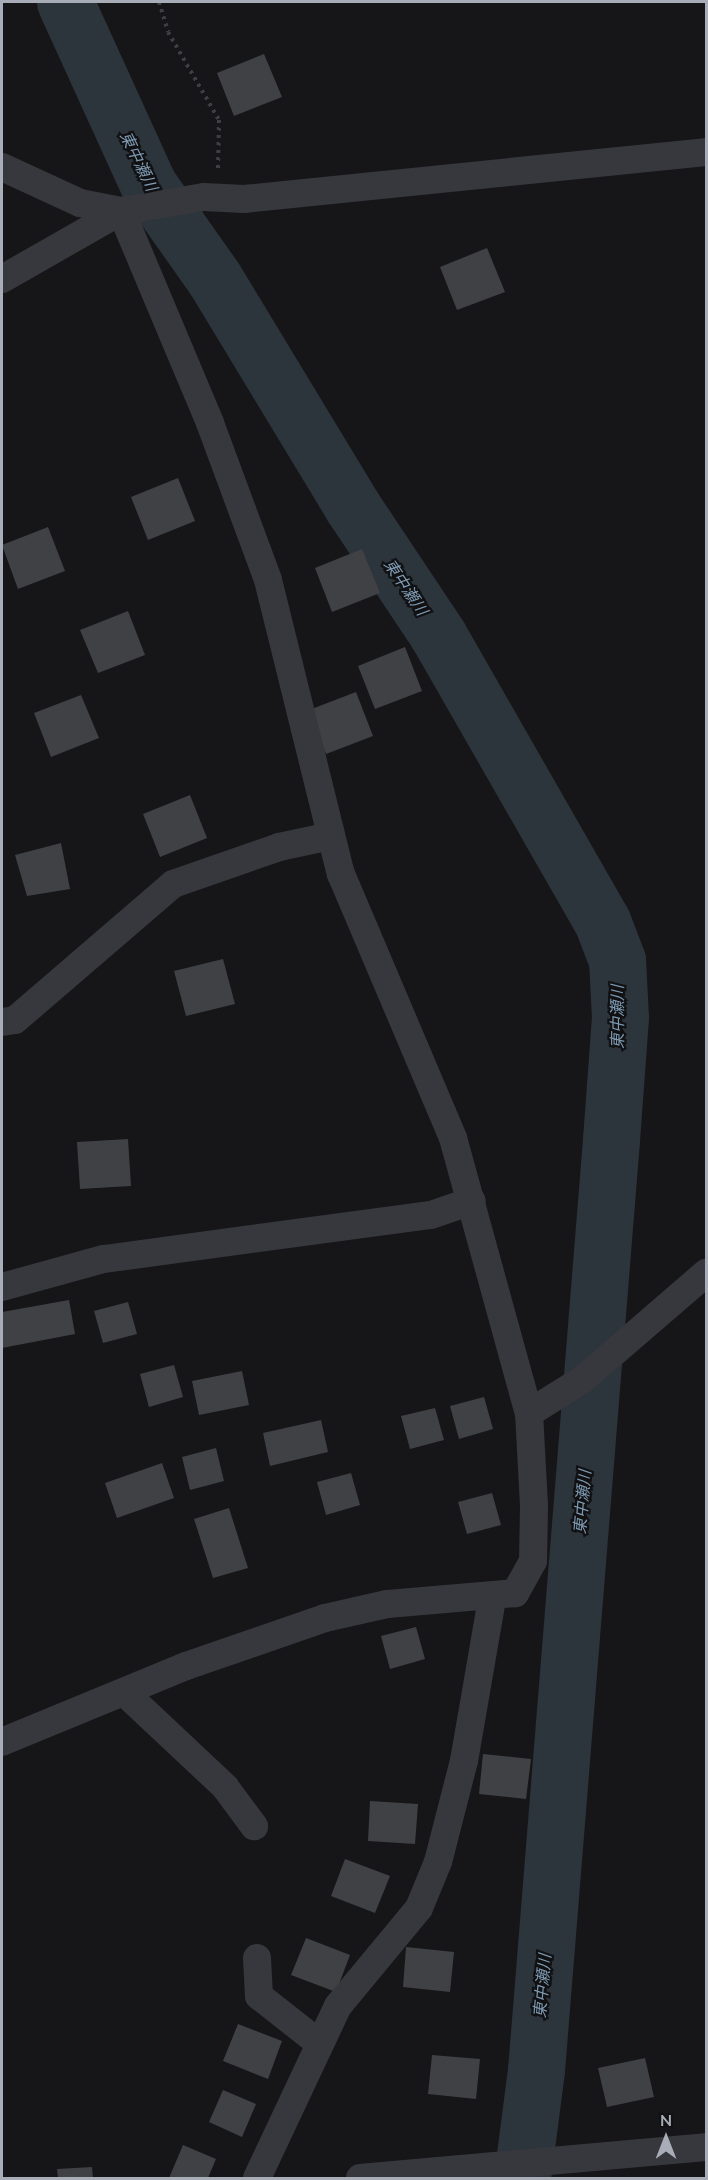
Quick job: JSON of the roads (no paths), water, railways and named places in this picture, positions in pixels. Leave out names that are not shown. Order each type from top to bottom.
[{"type":"street","points":[[2,167],[80,203],[133,208],[191,200],[244,199],[706,152]]},
{"type":"street","points":[[2,279],[133,208]]},
{"type":"street","points":[[2,1742],[124,1692],[326,1618],[387,1604],[492,1599],[522,1587],[533,1561],[529,1413],[472,1201],[453,1138],[402,1026],[331,836],[268,580],[133,208]]},
{"type":"street","points":[[2,1022],[15,1020],[173,884],[279,847],[331,836]]},
{"type":"street","points":[[2,1287],[104,1259],[431,1215],[472,1201]]},
{"type":"street","points":[[529,1413],[592,1372],[706,1273]]},
{"type":"street","points":[[257,2178],[338,2006],[419,1908],[438,1862],[464,1761],[492,1599]]},
{"type":"street","points":[[124,1692],[225,1787],[254,1826]]},
{"type":"street","points":[[256,1958],[259,1996],[320,2043]]},
{"type":"street","points":[[360,2178],[505,2163],[706,2147]]},
{"type":"waterway","name":"東中瀬川","points":[[65,2],[149,186],[214,278],[352,506],[438,635],[602,921],[617,960],[620,1017],[611,1140],[536,2070],[522,2178]]}]
